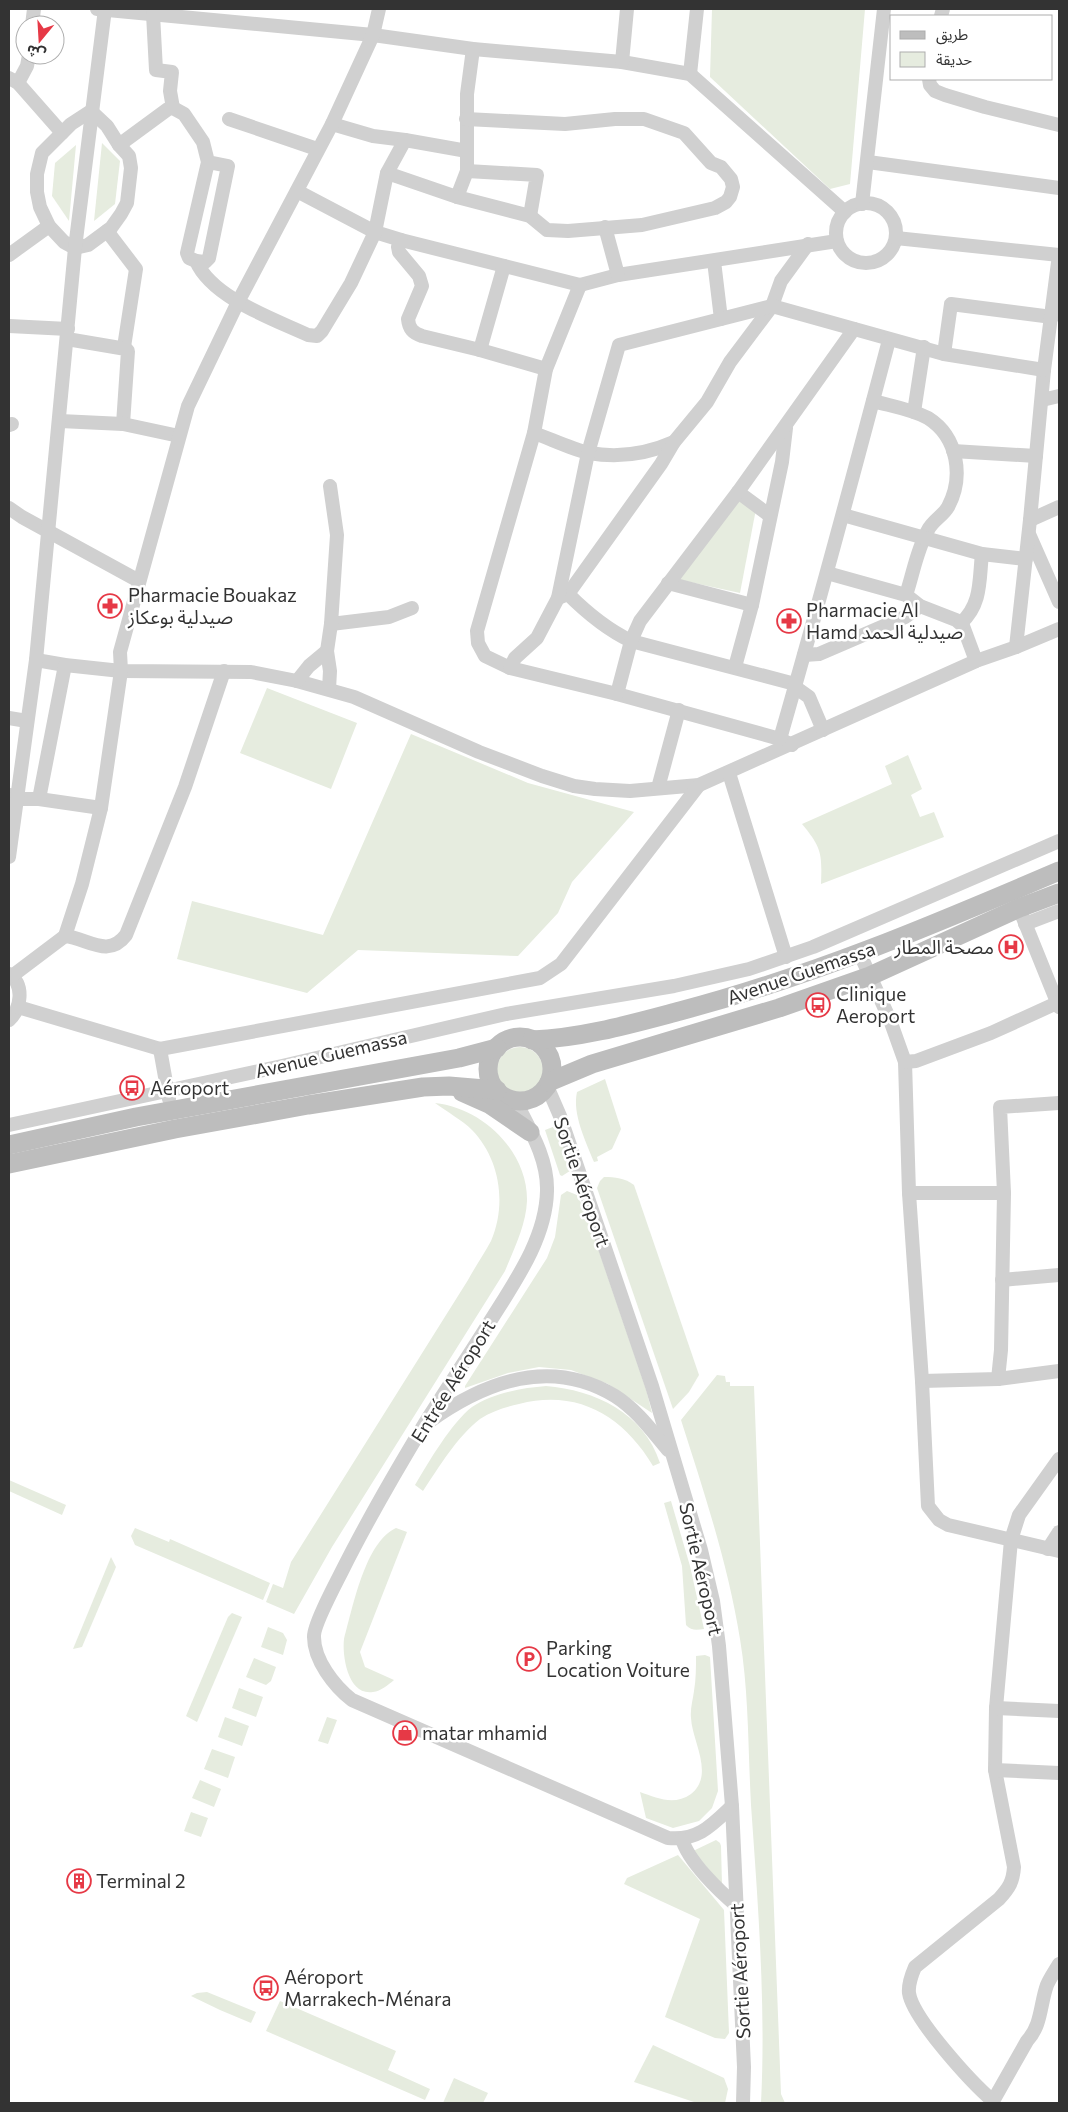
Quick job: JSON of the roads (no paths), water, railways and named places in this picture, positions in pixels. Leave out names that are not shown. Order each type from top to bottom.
[{"type":"main road","name":"Avenue Guemassa","points":[[532,1040],[581,1035],[671,1014],[788,980],[860,954],[1059,871]]},
{"type":"main road","name":"Avenue Guemassa","points":[[548,1084],[599,1062],[780,1008],[870,976],[1022,916],[1059,894]]},
{"type":"main road","points":[[513,1038],[532,1040],[542,1046],[550,1057],[552,1070],[548,1084],[539,1095],[531,1099],[514,1100],[507,1098],[497,1090],[490,1079],[489,1067],[492,1054],[497,1048],[513,1038]]},
{"type":"main road","name":"Avenue Guemassa","points":[[9,1145],[171,1110],[459,1058],[497,1048]]},
{"type":"main road","points":[[9,1164],[175,1129],[423,1087],[449,1086],[497,1090]]},
{"type":"main road","points":[[449,1086],[489,1104],[530,1132]]},
{"type":"street","points":[[9,858],[13,797],[36,660],[75,248],[102,9],[153,14],[174,12],[236,16],[473,49],[622,62],[690,74],[845,212]]},
{"type":"street","points":[[9,1020],[18,1007],[20,994],[10,975],[65,936],[82,884],[100,808],[121,671],[120,652],[188,406],[238,302],[332,124],[373,35],[379,9]]},
{"type":"street","points":[[622,62],[627,9]]},
{"type":"street","points":[[690,74],[697,9]]},
{"type":"street","points":[[862,204],[887,33],[884,9]]},
{"type":"street","points":[[153,14],[156,70],[172,72],[170,91],[173,108]]},
{"type":"street","points":[[457,197],[467,171],[466,119],[473,49]]},
{"type":"street","points":[[27,65],[14,80],[62,133]]},
{"type":"street","points":[[929,80],[930,86],[935,91],[945,95],[1059,125]]},
{"type":"street","points":[[119,145],[162,112],[173,108],[184,114],[203,142],[208,162],[187,253],[188,257],[196,262],[205,262],[209,258],[228,166],[208,162]]},
{"type":"street","points":[[91,111],[107,126],[119,145],[129,156],[131,168],[127,203],[121,214],[107,231],[88,245],[75,248],[64,242],[49,226],[40,207],[37,192],[37,174],[42,153],[62,133],[91,111]]},
{"type":"street","points":[[387,173],[457,197],[530,216],[547,230],[642,225],[715,208],[726,202],[733,188],[731,179],[721,167],[711,163],[684,133],[644,120],[616,118],[565,124],[466,119]]},
{"type":"street","points":[[229,119],[317,150]]},
{"type":"street","points":[[332,124],[373,136],[467,151]]},
{"type":"street","points":[[196,262],[201,273],[238,302],[308,335],[317,336],[322,331],[351,283],[375,232],[387,173],[405,140]]},
{"type":"street","points":[[868,162],[1059,188]]},
{"type":"street","points":[[467,171],[537,175],[530,216]]},
{"type":"street","points":[[297,191],[375,232],[580,285],[618,275],[837,241]]},
{"type":"street","points":[[862,204],[876,205],[888,212],[894,224],[896,238],[891,250],[882,258],[864,263],[847,256],[837,241],[836,228],[845,212],[862,204]]},
{"type":"street","points":[[9,254],[49,226]]},
{"type":"street","points":[[605,227],[618,275]]},
{"type":"street","points":[[107,231],[136,269],[124,347]]},
{"type":"street","points":[[896,238],[1059,255],[1044,370],[1016,647]]},
{"type":"street","points":[[401,240],[398,247],[399,252],[419,276],[422,286],[408,319],[410,329],[422,336],[546,369]]},
{"type":"street","points":[[510,668],[515,658],[537,638],[563,596],[661,464],[674,442],[707,402],[730,362],[772,306],[780,281],[808,244]]},
{"type":"street","points":[[714,260],[721,319]]},
{"type":"street","points":[[480,350],[504,266]]},
{"type":"street","points":[[580,285],[546,369],[534,433],[477,631],[478,643],[485,656],[510,668],[679,710],[786,742]]},
{"type":"street","points":[[944,354],[951,304],[1052,316]]},
{"type":"street","points":[[563,596],[588,453],[619,345],[772,306],[944,354],[1044,370]]},
{"type":"street","points":[[9,326],[67,334],[124,347],[128,351],[123,424]]},
{"type":"street","points":[[618,694],[630,641],[640,621],[786,427],[854,329]]},
{"type":"street","points":[[786,742],[795,685],[843,515],[866,420],[889,340]]},
{"type":"street","points":[[914,412],[924,348]]},
{"type":"street","points":[[1042,400],[1059,396]]},
{"type":"street","points":[[873,401],[914,412],[926,418],[949,440],[957,463],[957,476],[949,505],[943,515],[928,529],[906,595]]},
{"type":"street","points":[[60,420],[123,424],[179,436]]},
{"type":"street","points":[[736,667],[752,605],[769,515],[782,462],[786,427]]},
{"type":"street","points":[[534,433],[588,453],[632,455],[674,442]]},
{"type":"street","points":[[954,451],[1036,456]]},
{"type":"street","points":[[329,688],[330,671],[327,651],[331,624],[337,535],[330,486]]},
{"type":"street","points":[[738,492],[769,515]]},
{"type":"street","points":[[1029,526],[1059,507]]},
{"type":"street","points":[[9,508],[139,581]]},
{"type":"street","points":[[843,515],[982,554],[1026,559]]},
{"type":"street","points":[[1029,526],[1059,602]]},
{"type":"street","points":[[960,623],[969,615],[976,604],[982,554]]},
{"type":"street","points":[[827,573],[906,595],[920,606],[960,623],[966,633],[976,661]]},
{"type":"street","points":[[668,583],[752,605]]},
{"type":"street","points":[[563,596],[615,633],[630,641],[736,667],[795,685],[809,697],[823,730]]},
{"type":"street","points":[[804,655],[819,654],[905,617],[920,606]]},
{"type":"street","points":[[331,624],[389,618],[412,608]]},
{"type":"street","points":[[36,660],[121,671],[251,672],[297,680],[329,688],[371,704],[479,752],[574,786],[630,791],[700,785],[729,773],[786,742],[823,730],[976,661],[1059,629]]},
{"type":"street","points":[[297,680],[309,666],[327,651]]},
{"type":"street","points":[[39,799],[65,665]]},
{"type":"street","points":[[65,936],[104,947],[121,943],[126,935],[185,787],[224,671]]},
{"type":"street","points":[[658,788],[679,710]]},
{"type":"street","points":[[9,718],[27,721]]},
{"type":"street","points":[[729,773],[786,957]]},
{"type":"street","points":[[18,1007],[160,1049],[540,978],[561,964],[700,785]]},
{"type":"street","points":[[13,797],[100,808]]},
{"type":"street","name":"Avenue Guemassa","points":[[9,1125],[506,1014],[700,981],[786,957],[1059,841]]},
{"type":"street","points":[[906,1062],[916,1061],[991,1033],[1058,1004],[1022,916],[1059,911]]},
{"type":"street","points":[[860,954],[906,1062],[909,1193],[922,1381],[928,1506],[939,1520],[948,1525],[1054,1550],[1059,1532]]},
{"type":"street","points":[[160,1049],[175,1129]]},
{"type":"street","name":"Sortie Aéroport","points":[[548,1084],[652,1386],[701,1550],[713,1601],[719,1646],[732,1806],[744,2067],[743,2103]]},
{"type":"street","name":"Entrée Aéroport","points":[[514,1100],[544,1166],[547,1191],[543,1217],[538,1232],[524,1265],[510,1290],[424,1425],[358,1541],[330,1596],[313,1635],[319,1656],[334,1683],[352,1700],[668,1838],[682,1839]]},
{"type":"street","points":[[998,1379],[1001,1350],[1004,1193],[1000,1107],[1059,1103]]},
{"type":"street","points":[[909,1193],[1004,1193]]},
{"type":"street","points":[[1002,1280],[1059,1275]]},
{"type":"street","points":[[922,1381],[998,1379],[1059,1371]]},
{"type":"street","points":[[424,1425],[447,1409],[479,1391],[506,1381],[529,1376],[553,1376],[598,1388],[615,1396],[641,1418],[672,1455]]},
{"type":"street","points":[[1059,1459],[1019,1515],[1011,1540],[996,1708],[994,1770],[1014,1867],[1013,1879],[1010,1887],[984,1911],[915,1967],[909,1993],[930,2030],[972,2082],[993,2101],[1027,2041],[1033,2035],[1039,2020],[1048,1984],[1059,1964]]},
{"type":"street","points":[[996,1708],[1059,1712]]},
{"type":"street","points":[[994,1770],[1059,1773]]},
{"type":"street","points":[[732,1806],[705,1830],[682,1839],[688,1853],[724,1896],[737,1906]]},
{"type":"place","name":"Pharmacie Bouakaz صيدلية بوعكاز","points":[[110,606]]},
{"type":"place","name":"Pharmacie Al Hamd صيدلية الحمد","points":[[789,621]]},
{"type":"place","name":"مصحة المطار","points":[[1011,947]]},
{"type":"place","name":"Clinique Aeroport","points":[[818,1005]]},
{"type":"place","name":"Aéroport","points":[[132,1088]]},
{"type":"place","name":"Parking Location Voiture","points":[[529,1659]]},
{"type":"place","name":"matar mhamid","points":[[405,1733]]},
{"type":"place","name":"Terminal 2","points":[[79,1881]]},
{"type":"place","name":"Aéroport Marrakech-Ménara","points":[[266,1988]]}]
